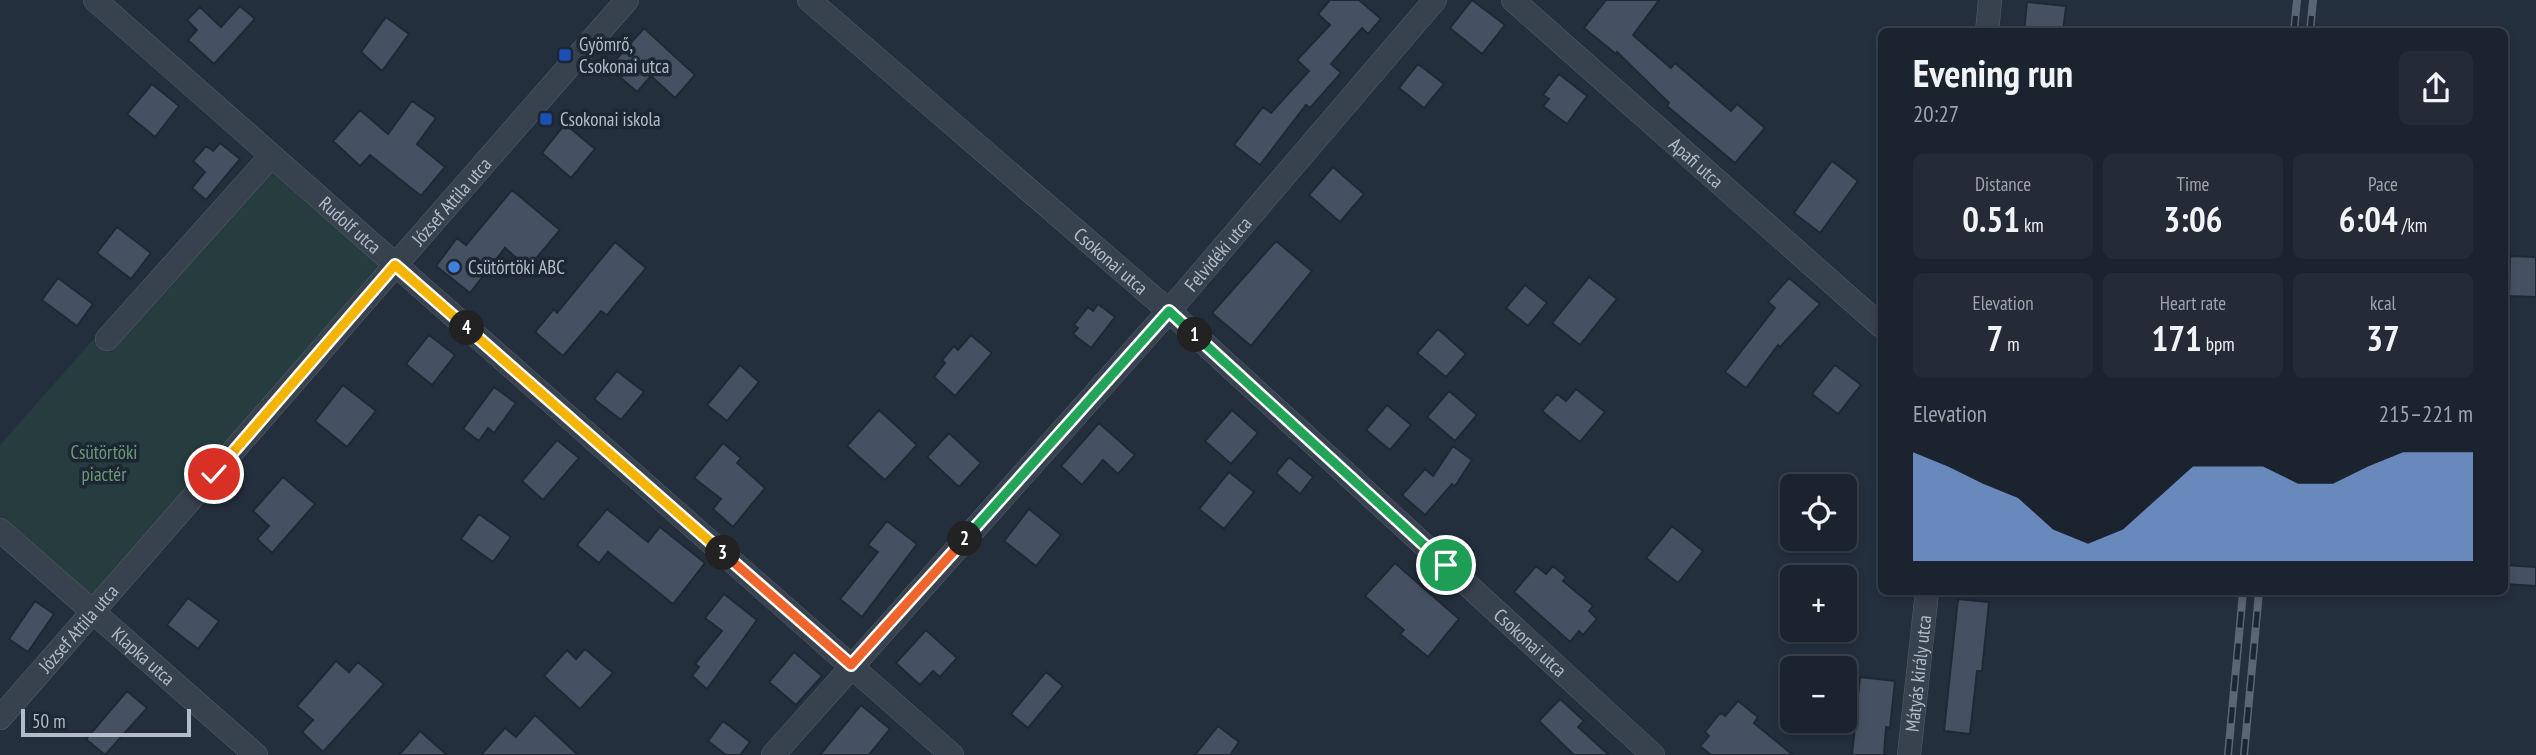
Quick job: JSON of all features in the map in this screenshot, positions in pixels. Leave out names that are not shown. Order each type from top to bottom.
[{"type":"street","name":"Rudolf utca","points":[[94,0],[952,755]]},
{"type":"street","name":"József Attila utca","points":[[0,718],[627,0]]},
{"type":"street","name":"Csokonai utca","points":[[809,0],[1169,311],[1653,755]]},
{"type":"street","name":"Felvidéki utca","points":[[773,755],[1169,311],[1435,0]]},
{"type":"street","name":"Apafi utca","points":[[1513,0],[1878,323]]},
{"type":"street","points":[[1987,28],[1990,0]]},
{"type":"street","points":[[107,339],[271,156]]},
{"type":"street","name":"Klapka utca","points":[[0,530],[256,755]]},
{"type":"street","name":"Mátyás király utca","points":[[1909,755],[1927,595]]},
{"type":"green space","name":"Csütörtöki piactér","points":[[263,148],[395,265],[93,613],[0,530],[0,445]]},
{"type":"building","points":[[1330,0],[1359,0],[1381,19],[1368,34],[1362,28],[1331,64],[1341,73],[1310,108],[1306,105],[1260,165],[1234,145],[1263,107],[1271,113],[1309,71],[1297,60],[1330,25],[1318,14]]},
{"type":"building","points":[[1472,0],[1505,25],[1482,54],[1450,28]]},
{"type":"building","points":[[1606,0],[1659,0],[1633,35],[1671,68],[1675,63],[1731,111],[1737,104],[1765,128],[1735,163],[1667,106],[1669,103],[1617,52],[1616,54],[1584,28]]},
{"type":"building","points":[[2027,2],[2066,6],[2063,28],[2024,28]]},
{"type":"building","points":[[240,6],[255,19],[214,64],[188,40],[197,30],[187,20],[200,7],[221,27]]},
{"type":"building","points":[[386,17],[409,34],[382,71],[361,52]]},
{"type":"building","points":[[644,28],[695,75],[675,98],[651,76],[637,92],[621,78],[624,73],[613,63]]},
{"type":"building","points":[[1418,64],[1444,84],[1424,108],[1399,88]]},
{"type":"building","points":[[1559,74],[1587,96],[1567,124],[1543,106],[1549,99],[1543,95]]},
{"type":"building","points":[[152,84],[179,106],[155,137],[127,114]]},
{"type":"building","points":[[412,101],[436,118],[417,144],[445,167],[421,196],[370,155],[360,166],[333,141],[360,110],[388,134]]},
{"type":"building","points":[[565,124],[595,149],[571,178],[542,153]]},
{"type":"building","points":[[220,143],[240,159],[206,200],[192,188],[205,172],[193,161],[206,146],[213,151]]},
{"type":"building","points":[[1832,161],[1858,181],[1820,233],[1794,213]]},
{"type":"building","points":[[1333,167],[1364,194],[1340,222],[1309,195]]},
{"type":"building","points":[[512,190],[560,230],[528,268],[505,248],[470,293],[436,266],[457,238],[466,245]]},
{"type":"building","points":[[117,227],[151,253],[131,279],[97,253]]},
{"type":"building","points":[[1276,241],[1312,271],[1251,346],[1212,313]]},
{"type":"building","points":[[615,242],[646,268],[607,315],[601,311],[563,356],[535,332],[554,309],[557,313]]},
{"type":"building","points":[[2510,256],[2536,257],[2536,297],[2509,296]]},
{"type":"building","points":[[1589,277],[1617,299],[1580,345],[1552,323]]},
{"type":"building","points":[[58,278],[93,304],[77,326],[42,300]]},
{"type":"building","points":[[1789,278],[1820,304],[1780,347],[1778,345],[1746,388],[1725,372],[1775,308],[1768,302]]},
{"type":"building","points":[[1525,285],[1547,303],[1528,326],[1506,308]]},
{"type":"building","points":[[1098,304],[1115,317],[1091,348],[1073,334],[1078,328],[1074,325],[1088,307],[1093,311]]},
{"type":"building","points":[[1438,329],[1466,354],[1446,377],[1417,353]]},
{"type":"building","points":[[429,335],[455,355],[432,385],[406,364]]},
{"type":"building","points":[[971,335],[992,353],[955,396],[934,377],[945,363],[942,360],[954,346],[958,350]]},
{"type":"building","points":[[740,365],[759,382],[727,421],[707,405]]},
{"type":"building","points":[[1835,365],[1861,385],[1838,414],[1812,394]]},
{"type":"building","points":[[617,371],[644,392],[621,420],[594,399]]},
{"type":"building","points":[[343,385],[376,411],[347,447],[315,421]]},
{"type":"building","points":[[494,387],[516,403],[494,433],[488,428],[479,441],[463,429]]},
{"type":"building","points":[[1576,389],[1605,412],[1580,442],[1542,411],[1557,394],[1566,401]]},
{"type":"building","points":[[1449,391],[1477,415],[1455,441],[1427,417]]},
{"type":"building","points":[[1387,405],[1411,425],[1390,450],[1366,430]]},
{"type":"building","points":[[879,410],[917,445],[885,480],[847,446]]},
{"type":"building","points":[[1232,410],[1258,433],[1231,464],[1205,441]]},
{"type":"building","points":[[1099,423],[1135,455],[1118,474],[1103,460],[1082,485],[1061,466]]},
{"type":"building","points":[[949,433],[981,463],[959,487],[927,457]]},
{"type":"building","points":[[557,440],[579,458],[543,500],[522,481]]},
{"type":"building","points":[[723,443],[741,458],[737,463],[765,488],[733,527],[713,509],[721,499],[694,478]]},
{"type":"building","points":[[1453,446],[1472,460],[1455,486],[1452,484],[1425,515],[1402,495],[1425,469],[1433,476]]},
{"type":"building","points":[[1289,457],[1313,477],[1300,494],[1276,473]]},
{"type":"building","points":[[1229,472],[1254,492],[1224,529],[1199,509]]},
{"type":"building","points":[[283,477],[315,504],[272,553],[257,539],[269,526],[253,511]]},
{"type":"building","points":[[607,509],[648,542],[660,527],[705,563],[673,604],[608,552],[599,563],[577,545]]},
{"type":"building","points":[[1029,509],[1061,535],[1036,566],[1004,541]]},
{"type":"building","points":[[479,514],[511,537],[493,562],[461,539]]},
{"type":"building","points":[[887,521],[917,544],[862,617],[840,599],[878,552],[868,545]]},
{"type":"building","points":[[1672,526],[1703,551],[1678,583],[1646,558]]},
{"type":"building","points":[[1395,563],[1459,619],[1428,657],[1400,634],[1404,630],[1365,596]]},
{"type":"building","points":[[2508,565],[2536,567],[2536,586],[2508,584]]},
{"type":"building","points":[[1536,566],[1546,574],[1553,566],[1566,577],[1563,581],[1593,606],[1589,611],[1597,619],[1583,635],[1579,631],[1570,642],[1514,592]]},
{"type":"building","points":[[724,594],[757,620],[707,689],[692,676],[699,667],[695,664],[722,631],[705,618]]},
{"type":"building","points":[[188,598],[219,621],[198,649],[167,625]]},
{"type":"building","points":[[1958,599],[1989,602],[1982,671],[1977,671],[1970,734],[1944,731]]},
{"type":"building","points":[[35,601],[54,614],[28,652],[9,639]]},
{"type":"building","points":[[926,630],[957,658],[940,677],[933,671],[920,685],[896,663]]},
{"type":"building","points":[[585,649],[613,673],[580,709],[544,676],[567,650],[576,659]]},
{"type":"building","points":[[794,652],[822,676],[796,705],[769,682]]},
{"type":"building","points":[[336,661],[349,672],[358,662],[384,684],[323,752],[302,732],[313,720],[297,706]]},
{"type":"building","points":[[1046,672],[1063,686],[1028,728],[1011,714]]},
{"type":"building","points":[[1860,677],[1895,681],[1890,728],[1886,727],[1884,755],[1852,755],[1854,733],[1857,733]]},
{"type":"building","points":[[127,691],[147,708],[105,755],[86,739]]},
{"type":"building","points":[[1560,699],[1584,721],[1578,727],[1609,755],[1574,755],[1539,721]]},
{"type":"building","points":[[1738,701],[1758,717],[1754,723],[1793,755],[1711,755],[1700,746],[1709,736],[1705,732],[1720,713],[1725,716]]},
{"type":"building","points":[[861,705],[890,729],[869,755],[820,755]]},
{"type":"building","points":[[535,715],[578,755],[481,755],[505,728],[516,737]]},
{"type":"building","points":[[723,721],[750,742],[740,755],[726,755],[708,741]]},
{"type":"building","points":[[1218,726],[1239,742],[1230,755],[1195,755]]},
{"type":"building","points":[[420,731],[447,755],[399,755]]},
{"type":"railway","points":[[2294,28],[2297,0]]},
{"type":"railway","points":[[2310,28],[2313,0]]},
{"type":"railway","points":[[2228,755],[2243,595]]},
{"type":"railway","points":[[2244,755],[2259,595]]},
{"type":"place","name":"Gyömrő, Csokonai utca","points":[[565,55]]},
{"type":"place","name":"Csokonai iskola","points":[[546,119]]},
{"type":"place","name":"Csütörtöki ABC","points":[[454,267]]},
{"type":"route","points":[[214,474],[395,265],[851,665],[1169,311],[1446,565]]}]
